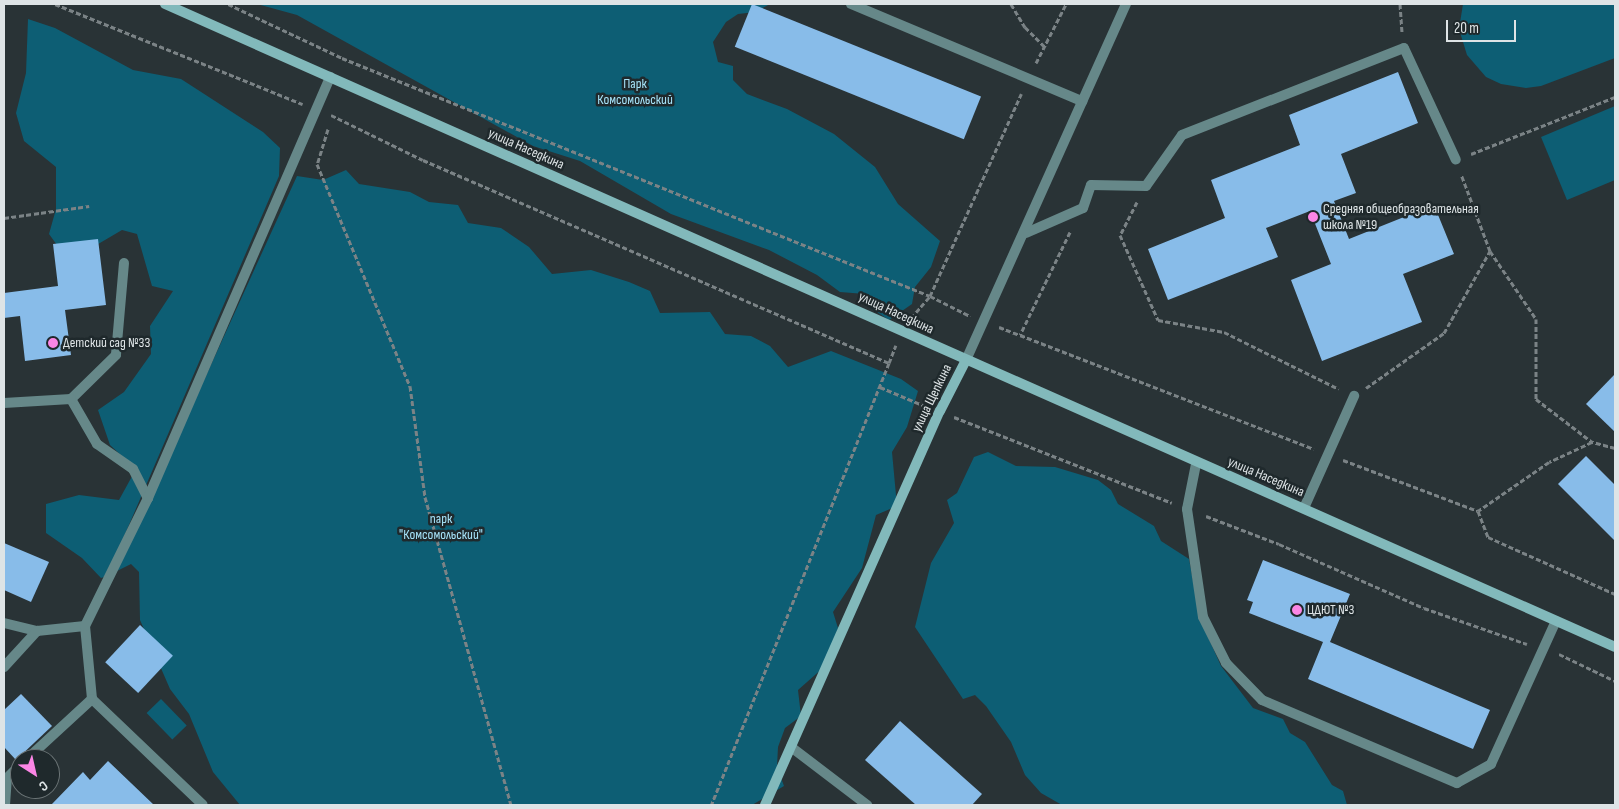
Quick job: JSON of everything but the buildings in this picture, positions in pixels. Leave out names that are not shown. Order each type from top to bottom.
[{"type":"main road","name":"улица Наседкина","points":[[165,4],[902,329],[1196,464],[1304,508],[1615,647]]},
{"type":"main road","name":"улица Щепкина","points":[[765,805],[940,411],[966,360]]},
{"type":"street","points":[[851,4],[1082,101]]},
{"type":"street","name":"улица Щепкина","points":[[966,360],[1026,232],[1126,4]]},
{"type":"street","points":[[1026,232],[1083,208],[1092,185],[1146,186],[1182,135],[1404,48],[1456,160]]},
{"type":"street","points":[[203,805],[92,700],[85,626],[148,498],[313,108],[330,77]]},
{"type":"street","points":[[4,403],[71,399],[116,355],[124,263]]},
{"type":"street","points":[[1304,508],[1354,396]]},
{"type":"street","points":[[71,399],[97,444],[133,469],[148,498]]},
{"type":"street","points":[[1196,464],[1187,509],[1203,617],[1226,663],[1262,700],[1457,783],[1491,764],[1556,621]]},
{"type":"street","points":[[4,623],[37,631],[85,626]]},
{"type":"street","points":[[4,667],[37,631]]},
{"type":"street","points":[[38,749],[92,700]]},
{"type":"street","points":[[791,747],[867,805]]},
{"type":"street","points":[[5,805],[6,778],[10,774]]},
{"type":"path","points":[[55,4],[332,116],[423,160],[889,363]]},
{"type":"path","points":[[228,4],[342,58],[930,296],[983,322],[1478,511],[1488,537],[1615,594]]},
{"type":"path","points":[[1012,4],[1025,27],[1044,46]]},
{"type":"path","points":[[711,805],[902,329],[930,296],[1029,78],[1066,4]]},
{"type":"path","points":[[1400,4],[1404,48]]},
{"type":"path","points":[[1615,97],[1456,160],[1490,251],[1536,319],[1536,399],[1592,442],[1615,448]]},
{"type":"path","points":[[332,116],[317,164],[410,386],[425,497],[510,805]]},
{"type":"path","points":[[1146,186],[1120,235],[1158,320],[1224,332],[1354,396],[1444,332],[1490,251]]},
{"type":"path","points":[[4,218],[89,206]]},
{"type":"path","points":[[1020,335],[1083,208]]},
{"type":"path","points":[[880,387],[1279,544],[1424,608],[1542,649],[1615,681]]},
{"type":"path","points":[[1478,511],[1549,462],[1592,442]]},
{"type":"green space","name":"Парк Комсомольский","points":[[257,4],[770,4],[755,12],[738,14],[726,22],[713,42],[718,62],[733,66],[733,80],[747,94],[787,109],[834,134],[875,167],[898,204],[940,241],[931,267],[915,287],[912,304],[889,320],[868,306],[865,294],[840,292],[817,275],[769,250],[671,214],[580,161],[533,146],[297,15]]},
{"type":"green space","points":[[1463,4],[1615,4],[1615,58],[1541,86],[1526,88],[1501,84],[1486,77],[1467,55],[1459,29]]},
{"type":"green space","points":[[28,19],[55,28],[133,70],[181,79],[263,132],[280,148],[279,176],[107,576],[101,578],[82,558],[46,533],[46,504],[79,495],[119,500],[136,469],[110,445],[98,410],[124,392],[151,354],[150,326],[173,291],[152,286],[137,234],[122,230],[88,250],[65,256],[49,234],[56,209],[56,167],[24,141],[16,113],[26,73]]},
{"type":"green space","points":[[1615,106],[1615,180],[1567,200],[1541,137]]},
{"type":"green space","name":"парк \"Комсомольский\"","points":[[346,170],[359,184],[410,192],[429,202],[458,205],[468,223],[501,228],[529,247],[552,274],[591,270],[650,291],[660,313],[710,312],[725,334],[751,336],[770,346],[788,367],[831,351],[901,379],[918,391],[907,427],[892,452],[897,506],[876,515],[862,568],[833,612],[838,628],[824,667],[798,690],[801,716],[785,728],[778,747],[777,767],[784,786],[752,805],[240,805],[213,772],[189,714],[170,689],[140,620],[139,572],[131,564],[117,571],[297,176],[323,180]]},
{"type":"green space","points":[[988,452],[1016,466],[1055,467],[1098,480],[1111,490],[1118,504],[1154,526],[1161,541],[1189,559],[1200,619],[1221,666],[1253,708],[1283,719],[1290,733],[1305,742],[1332,785],[1343,791],[1347,805],[1062,805],[1041,793],[1025,775],[1011,742],[986,706],[975,695],[963,699],[915,627],[931,563],[954,523],[947,500],[957,493],[974,457]]},
{"type":"green space","points":[[161,699],[187,726],[172,740],[147,713]]},
{"type":"place","name":"Средняя общеобразовательная школа №19","points":[[1313,217]]},
{"type":"place","name":"Детский сад №33","points":[[53,343]]},
{"type":"place","name":"ЦДЮТ №3","points":[[1297,610]]}]
